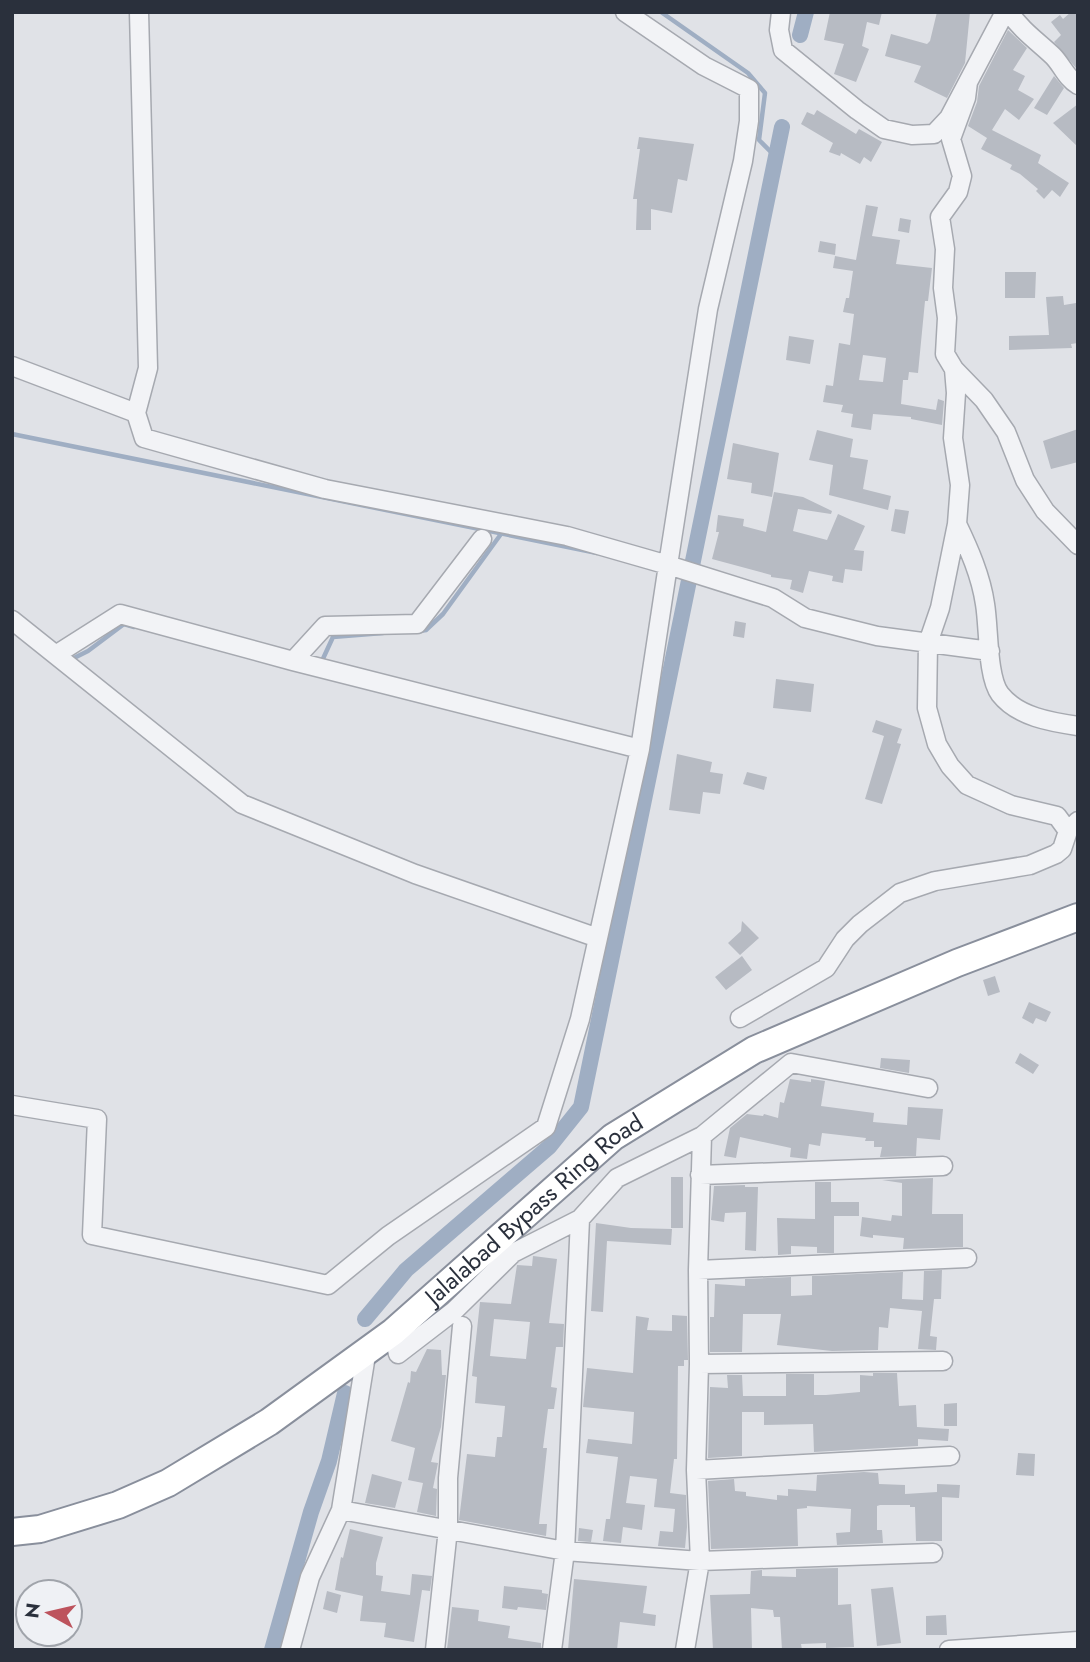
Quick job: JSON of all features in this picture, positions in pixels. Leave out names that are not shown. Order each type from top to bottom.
[{"type":"highway","name":"Jalalabad Bypass Ring Road","points":[[12,1532],[40,1529],[118,1505],[168,1483],[269,1422],[393,1332],[613,1137],[754,1050],[957,963],[1078,918]]},
{"type":"street","points":[[139,12],[148,368],[136,413],[144,438],[325,489],[567,536],[773,598],[805,618],[877,636],[990,651]]},
{"type":"street","points":[[12,1105],[97,1119],[92,1235],[328,1285],[388,1236],[546,1127],[580,1019],[640,749],[708,309],[743,161],[749,121],[749,89],[704,66],[625,12]]},
{"type":"street","points":[[781,12],[779,30],[783,50],[884,129],[912,135],[934,134],[949,118],[1007,12],[1021,29],[1055,57],[1070,80],[1078,85]]},
{"type":"street","points":[[968,82],[966,98],[951,139],[962,176],[958,192],[940,217],[945,249],[945,354],[954,369],[984,400],[1006,432],[1025,480],[1045,511],[1078,545]]},
{"type":"street","points":[[12,366],[136,413]]},
{"type":"street","points":[[740,1018],[826,968],[845,939],[900,893],[935,881],[1030,864],[1056,855],[1062,849],[1073,826],[1057,816],[1011,806],[967,785],[950,766],[937,744],[927,708],[928,643],[940,608],[957,524],[960,485],[953,438],[956,393],[954,369]]},
{"type":"street","points":[[957,524],[981,584],[992,669],[999,693],[1015,706],[1041,720],[1078,726]]},
{"type":"street","points":[[293,661],[325,626],[417,624],[482,539]]},
{"type":"street","points":[[57,654],[120,614],[640,749]]},
{"type":"street","points":[[12,620],[242,804],[415,873],[598,938]]},
{"type":"street","points":[[393,1332],[398,1354],[454,1311],[513,1253],[580,1219],[617,1178],[702,1136],[792,1063],[928,1088]]},
{"type":"street","points":[[685,1650],[699,1561],[696,1470],[702,1136]]},
{"type":"street","points":[[700,1175],[943,1166]]},
{"type":"street","points":[[552,1650],[565,1551],[580,1219]]},
{"type":"street","points":[[698,1270],[967,1258]]},
{"type":"street","points":[[435,1650],[448,1529],[448,1478],[463,1326]]},
{"type":"street","points":[[290,1650],[310,1577],[341,1510],[367,1349]]},
{"type":"street","points":[[699,1364],[943,1361]]},
{"type":"street","points":[[696,1470],[950,1456]]},
{"type":"street","points":[[341,1510],[565,1551],[699,1561],[933,1553]]},
{"type":"street","points":[[949,1650],[1078,1641]]},
{"type":"building","points":[[830,12],[882,12],[879,25],[867,22],[862,46],[869,49],[856,82],[834,74],[844,44],[824,40]]},
{"type":"building","points":[[937,12],[970,12],[965,63],[947,98],[914,82],[921,66],[885,56],[891,34],[927,44]]},
{"type":"building","points":[[1071,12],[1078,12],[1076,68],[1054,42],[1061,35],[1051,22],[1060,15],[1063,19]]},
{"type":"building","points":[[1008,30],[1027,48],[1013,70],[1025,76],[1018,90],[1034,99],[1019,120],[1005,109],[992,130],[1041,155],[1038,163],[1069,183],[1060,197],[1052,190],[1044,199],[1036,191],[1038,189],[1010,169],[1012,165],[981,149],[987,138],[968,126],[977,102],[979,86]]},
{"type":"building","points":[[1054,76],[1064,88],[1047,115],[1034,108]]},
{"type":"building","points":[[1078,104],[1078,147],[1053,123]]},
{"type":"building","points":[[817,110],[856,134],[859,129],[882,142],[871,162],[864,157],[860,164],[841,153],[840,156],[829,152],[833,143],[801,124],[807,112],[814,115]]},
{"type":"building","points":[[639,137],[694,144],[687,181],[678,179],[672,213],[651,209],[651,230],[636,230],[637,199],[633,199],[640,149],[637,149]]},
{"type":"building","points":[[866,205],[878,207],[872,236],[900,240],[896,264],[932,268],[928,301],[925,301],[918,373],[909,372],[908,380],[903,380],[901,404],[936,410],[938,399],[944,401],[942,425],[911,417],[873,414],[871,430],[851,427],[853,414],[841,412],[843,405],[823,402],[826,385],[833,386],[839,343],[850,345],[854,314],[843,312],[846,298],[849,298],[853,271],[833,268],[835,256],[856,260]],"holes":[[[863,355],[886,358],[883,382],[859,380]]]},
{"type":"building","points":[[900,218],[911,220],[909,233],[898,231]]},
{"type":"building","points":[[820,241],[836,244],[835,255],[818,252]]},
{"type":"building","points":[[1005,272],[1036,272],[1035,298],[1005,298]]},
{"type":"building","points":[[1063,296],[1064,305],[1076,303],[1078,343],[1071,344],[1072,348],[1009,350],[1009,336],[1049,335],[1046,297]]},
{"type":"building","points":[[789,336],[814,340],[810,364],[786,360]]},
{"type":"building","points":[[1078,429],[1078,462],[1051,469],[1043,441]]},
{"type":"building","points":[[817,430],[853,439],[850,457],[868,460],[863,489],[891,496],[888,510],[829,495],[833,465],[809,460]]},
{"type":"building","points":[[733,443],[779,453],[772,497],[751,493],[752,483],[727,479]]},
{"type":"building","points":[[774,492],[803,497],[832,511],[831,514],[798,509],[793,531],[827,540],[838,514],[865,526],[854,550],[864,551],[862,571],[845,569],[843,583],[832,581],[833,576],[809,571],[803,593],[790,589],[792,580],[771,577],[712,559],[719,532],[716,532],[718,515],[744,519],[743,526],[766,532]]},
{"type":"building","points":[[895,509],[909,511],[905,534],[891,531]]},
{"type":"building","points":[[735,621],[746,623],[744,638],[733,636]]},
{"type":"building","points":[[776,679],[814,684],[811,712],[773,708]]},
{"type":"building","points":[[876,720],[902,729],[897,743],[901,744],[882,804],[865,799],[884,736],[872,732]]},
{"type":"building","points":[[677,754],[712,762],[710,772],[723,774],[720,794],[703,792],[700,814],[669,810]]},
{"type":"building","points":[[747,772],[767,777],[764,790],[743,784]]},
{"type":"building","points":[[742,921],[759,938],[740,955],[728,943],[741,931]]},
{"type":"building","points":[[742,956],[752,970],[726,990],[715,977]]},
{"type":"building","points":[[995,976],[1000,992],[988,996],[983,980]]},
{"type":"building","points":[[1029,1002],[1051,1012],[1046,1022],[1036,1018],[1033,1024],[1022,1018]]},
{"type":"building","points":[[1020,1053],[1039,1065],[1033,1074],[1015,1063]]},
{"type":"building","points":[[881,1058],[910,1060],[909,1073],[880,1068]]},
{"type":"building","points":[[790,1079],[825,1081],[821,1106],[874,1113],[873,1122],[907,1125],[908,1107],[943,1109],[940,1140],[917,1138],[916,1156],[880,1157],[882,1147],[874,1147],[874,1141],[822,1133],[820,1146],[809,1144],[807,1159],[790,1157],[791,1148],[740,1137],[736,1158],[724,1156],[730,1128],[747,1114],[764,1114],[778,1118],[780,1102],[784,1103]]},
{"type":"building","points":[[671,1177],[683,1177],[683,1228],[671,1228]]},
{"type":"building","points":[[933,1178],[932,1214],[963,1214],[963,1247],[903,1249],[904,1238],[860,1236],[862,1217],[891,1221],[892,1215],[902,1216],[902,1183],[882,1180]]},
{"type":"building","points":[[815,1182],[831,1182],[831,1202],[859,1202],[859,1216],[834,1216],[834,1253],[817,1253],[817,1247],[791,1246],[791,1254],[778,1255],[777,1218],[815,1219]]},
{"type":"building","points":[[714,1186],[758,1187],[756,1251],[745,1250],[746,1212],[725,1213],[724,1222],[711,1220]]},
{"type":"building","points":[[596,1223],[631,1228],[672,1229],[671,1245],[607,1241],[603,1312],[591,1311]]},
{"type":"building","points":[[533,1256],[557,1259],[549,1323],[564,1324],[563,1347],[556,1347],[551,1387],[557,1388],[554,1409],[548,1409],[543,1448],[547,1448],[539,1524],[547,1524],[546,1536],[459,1520],[467,1454],[495,1457],[497,1437],[502,1437],[505,1406],[475,1403],[477,1377],[472,1376],[480,1302],[511,1304],[517,1265],[532,1266]],"holes":[[[494,1319],[530,1322],[526,1359],[490,1356]]]},
{"type":"building","points":[[942,1270],[941,1299],[934,1299],[930,1336],[937,1337],[936,1350],[918,1349],[922,1311],[890,1308],[888,1328],[879,1327],[878,1350],[832,1351],[777,1345],[781,1314],[743,1314],[742,1352],[710,1352],[710,1317],[714,1317],[715,1284],[745,1286],[745,1279],[791,1277],[791,1296],[812,1295],[812,1276],[903,1272],[902,1299],[923,1300],[924,1271]]},
{"type":"building","points":[[672,1315],[687,1316],[688,1360],[684,1360],[684,1366],[678,1366],[677,1459],[674,1459],[670,1493],[686,1495],[685,1548],[658,1546],[660,1531],[673,1532],[675,1509],[654,1507],[657,1479],[630,1476],[626,1503],[645,1505],[642,1530],[623,1527],[621,1543],[603,1541],[606,1519],[610,1519],[618,1457],[586,1453],[588,1439],[632,1444],[634,1412],[583,1407],[587,1368],[633,1373],[636,1316],[649,1318],[647,1330],[672,1331]]},
{"type":"building","points":[[427,1349],[441,1350],[442,1375],[446,1375],[441,1427],[431,1462],[438,1463],[433,1488],[437,1489],[436,1516],[417,1512],[423,1483],[408,1480],[415,1448],[391,1441],[408,1382],[410,1383],[411,1371],[416,1372]]},
{"type":"building","points":[[873,1373],[897,1373],[899,1406],[916,1405],[917,1427],[949,1429],[948,1441],[918,1439],[918,1446],[814,1452],[813,1424],[764,1425],[764,1412],[742,1412],[742,1456],[708,1458],[710,1387],[728,1388],[727,1375],[742,1375],[743,1396],[786,1396],[786,1374],[814,1374],[814,1395],[826,1395],[860,1392],[860,1375],[873,1376]]},
{"type":"building","points":[[957,1403],[957,1426],[944,1426],[944,1404]]},
{"type":"building","points":[[1018,1453],[1035,1454],[1034,1476],[1016,1475]]},
{"type":"building","points":[[878,1473],[879,1484],[905,1485],[905,1494],[937,1492],[937,1484],[960,1485],[959,1498],[942,1497],[942,1541],[916,1541],[915,1507],[880,1505],[877,1506],[877,1530],[882,1530],[883,1543],[837,1545],[836,1533],[850,1532],[851,1509],[807,1506],[797,1509],[798,1546],[711,1549],[708,1481],[734,1479],[735,1491],[746,1492],[746,1496],[777,1500],[777,1495],[788,1496],[788,1489],[816,1491],[817,1475]]},
{"type":"building","points":[[372,1474],[402,1482],[395,1508],[365,1503]]},
{"type":"building","points":[[579,1528],[593,1530],[591,1542],[578,1541]]},
{"type":"building","points":[[350,1529],[383,1537],[376,1563],[376,1575],[383,1576],[381,1591],[410,1595],[412,1574],[432,1576],[430,1591],[422,1590],[414,1642],[384,1637],[386,1623],[360,1621],[363,1596],[335,1590]]},
{"type":"building","points":[[838,1568],[838,1605],[851,1604],[854,1647],[826,1648],[826,1643],[801,1644],[802,1650],[782,1650],[780,1617],[774,1617],[773,1610],[751,1608],[752,1650],[713,1650],[710,1595],[750,1594],[751,1571],[762,1570],[762,1576],[796,1577],[796,1569]]},
{"type":"building","points":[[574,1579],[647,1586],[643,1613],[656,1615],[655,1626],[620,1622],[617,1650],[568,1650]]},
{"type":"building","points":[[504,1586],[542,1590],[542,1593],[548,1594],[546,1610],[502,1608]]},
{"type":"building","points":[[893,1587],[901,1643],[877,1646],[871,1589]]},
{"type":"building","points":[[327,1591],[341,1595],[337,1613],[323,1609]]},
{"type":"building","points":[[452,1607],[479,1610],[478,1621],[510,1626],[508,1638],[541,1643],[541,1650],[447,1649]]},
{"type":"building","points":[[946,1615],[947,1635],[926,1635],[926,1616]]},
{"type":"waterway","points":[[661,12],[748,73],[765,93],[759,140],[776,157]]},
{"type":"waterway","points":[[800,35],[806,12]]},
{"type":"waterway","points":[[365,1319],[406,1270],[549,1147],[581,1107],[782,127]]},
{"type":"waterway","points":[[12,434],[597,553]]},
{"type":"waterway","points":[[420,631],[426,630],[443,614],[501,534]]},
{"type":"waterway","points":[[70,660],[88,651],[124,624],[134,627]]},
{"type":"waterway","points":[[321,663],[333,637],[383,633]]},
{"type":"waterway","points":[[272,1650],[311,1512],[329,1461],[345,1393]]}]
